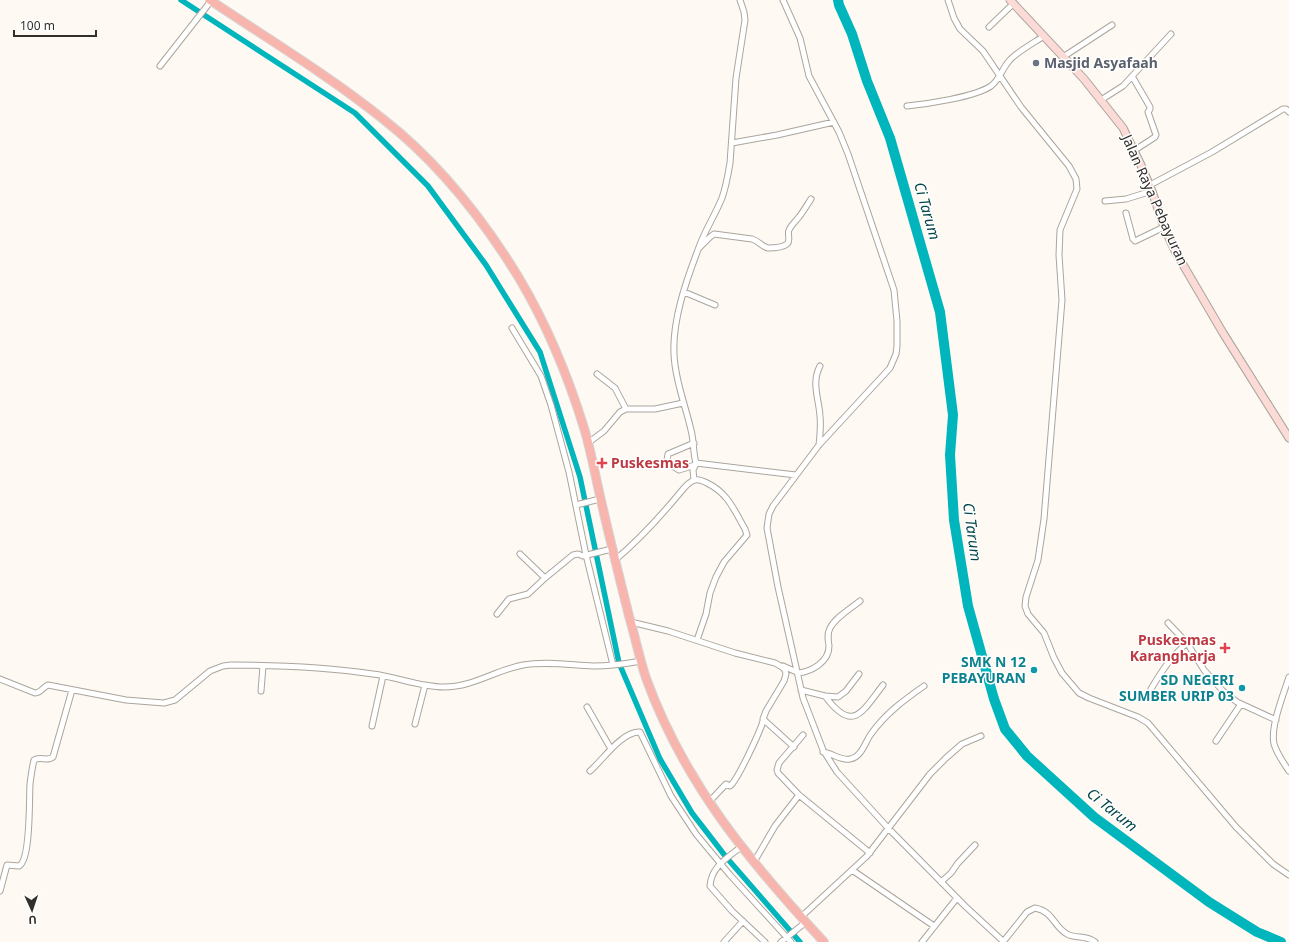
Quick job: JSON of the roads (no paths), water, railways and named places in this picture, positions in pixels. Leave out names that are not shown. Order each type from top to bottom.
[{"type":"main road","name":"Jalan Raya Pebayuran","points":[[1013,1],[1101,100],[1123,128],[1135,150],[1151,188],[1164,227],[1175,251],[1223,333],[1289,438]]},
{"type":"main road","points":[[209,3],[336,84],[384,119],[420,151],[448,181],[504,255],[530,297],[543,322],[565,373],[588,443],[598,499],[610,549],[615,560],[631,622],[637,662],[647,679],[669,732],[694,779],[740,847],[803,921],[824,942]]},
{"type":"street","points":[[694,480],[694,443],[674,364],[674,348],[677,318],[684,292],[699,249],[725,188],[730,163],[739,54],[744,20],[744,12],[740,0]]},
{"type":"street","points":[[783,0],[800,38],[809,76],[844,142],[894,290],[896,315],[896,346],[894,360],[890,368],[819,445],[773,506],[769,514],[767,528],[778,587],[801,690],[824,752],[837,772],[889,829],[941,882],[1004,942],[1027,912],[1035,908],[1050,915],[1060,928],[1068,934],[1078,938],[1090,938],[1095,942]]},
{"type":"street","points":[[948,0],[954,18],[960,29],[988,58],[1021,107],[1069,166],[1074,174],[1077,188],[1060,230],[1059,255],[1062,300],[1044,519],[1038,560],[1026,597],[1025,608],[1028,614],[1044,633],[1058,666],[1074,688],[1079,693],[1089,698],[1129,713],[1148,723],[1236,827],[1273,864],[1289,875]]},
{"type":"street","points":[[989,27],[1013,1]]},
{"type":"street","points":[[160,66],[209,3]]},
{"type":"street","points":[[1063,57],[1112,25]]},
{"type":"street","points":[[1101,100],[1124,86],[1171,34]]},
{"type":"street","points":[[907,106],[938,102],[980,91],[989,87],[1009,60],[1044,36]]},
{"type":"street","points":[[1132,76],[1150,107],[1148,112],[1156,135],[1135,150]]},
{"type":"street","points":[[1105,201],[1126,199],[1151,188],[1283,109],[1286,109],[1289,112]]},
{"type":"street","points":[[732,143],[777,135],[834,122]]},
{"type":"street","points":[[699,249],[710,237],[717,234],[752,238],[767,248],[786,245],[788,243],[789,228],[812,199]]},
{"type":"street","points":[[1126,213],[1133,239],[1135,240],[1164,227]]},
{"type":"street","points":[[709,224],[717,234]]},
{"type":"street","points":[[684,292],[715,305]]},
{"type":"street","points":[[512,328],[546,388],[578,505],[588,554],[615,665]]},
{"type":"street","points":[[819,445],[820,416],[815,389],[815,379],[820,366]]},
{"type":"street","points":[[597,374],[615,388],[626,409]]},
{"type":"street","points":[[588,443],[604,431],[620,412],[626,409],[655,409],[683,403]]},
{"type":"street","points":[[694,443],[668,454],[667,460],[679,470],[695,464],[796,475]]},
{"type":"street","points":[[615,560],[642,536],[694,480]]},
{"type":"street","points":[[694,480],[706,482],[724,493],[747,534],[743,541],[724,562],[716,577],[697,640]]},
{"type":"street","points":[[578,505],[598,499]]},
{"type":"street","points":[[497,614],[509,600],[528,594],[573,555],[578,554],[583,556],[610,549]]},
{"type":"street","points":[[520,554],[545,578]]},
{"type":"street","points":[[631,622],[697,640],[735,654],[780,665],[797,673],[816,667],[823,661],[828,652],[828,636],[830,628],[860,601]]},
{"type":"street","points":[[1168,623],[1188,643],[1204,670],[1223,692],[1242,704],[1276,720]]},
{"type":"street","points":[[1151,689],[1164,667],[1172,657],[1188,643]]},
{"type":"street","points":[[0,678],[35,693],[39,692],[48,685],[126,700],[164,703],[175,700],[206,673],[215,668],[231,665],[322,668],[383,676],[425,685],[444,687],[460,685],[517,666],[532,664],[615,665],[637,662]]},
{"type":"street","points":[[709,802],[726,783],[730,786],[740,772],[766,711],[784,682],[786,674],[785,670],[780,665]]},
{"type":"street","points":[[261,691],[263,666]]},
{"type":"street","points":[[801,690],[825,696],[842,696],[859,674]]},
{"type":"street","points":[[372,726],[383,676]]},
{"type":"street","points":[[1289,677],[1273,730],[1274,742],[1278,753],[1289,771]]},
{"type":"street","points":[[415,724],[425,685]]},
{"type":"street","points":[[825,696],[834,708],[851,717],[856,716],[883,685]]},
{"type":"street","points":[[824,752],[844,759],[851,759],[860,754],[870,735],[887,714],[924,686]]},
{"type":"street","points":[[0,891],[7,866],[19,866],[24,862],[28,839],[30,785],[34,760],[38,758],[48,760],[53,757],[72,690]]},
{"type":"street","points":[[1216,740],[1242,704]]},
{"type":"street","points":[[587,707],[611,749]]},
{"type":"street","points":[[763,721],[776,730],[794,747]]},
{"type":"street","points":[[590,771],[611,749],[631,734],[637,732],[641,733],[671,796],[696,834],[722,861],[789,938]]},
{"type":"street","points":[[804,735],[779,763],[777,770],[799,795],[870,853]]},
{"type":"street","points":[[781,942],[789,938],[803,921],[870,853],[930,774],[962,744],[981,736]]},
{"type":"street","points":[[754,862],[775,826],[799,795]]},
{"type":"street","points":[[941,882],[951,873],[975,845]]},
{"type":"street","points":[[740,847],[722,861],[712,878],[710,886],[732,911],[765,942]]},
{"type":"street","points":[[852,870],[934,926]]},
{"type":"street","points":[[922,942],[957,898]]},
{"type":"street","points":[[724,942],[743,921]]},
{"type":"waterway","points":[[181,0],[355,113],[428,186],[486,265],[540,352],[580,477],[619,663],[660,759],[692,813],[726,857],[800,942]]},
{"type":"waterway","name":"Ci Tarum","points":[[838,0],[852,34],[867,81],[890,138],[940,312],[953,415],[950,455],[954,520],[968,606],[994,699],[1005,729],[1027,756],[1094,817],[1209,902],[1257,932],[1281,942]]},
{"type":"place","name":"Masjid Asyafaah","points":[[1036,63]]},
{"type":"place","name":"Puskesmas","points":[[602,463]]},
{"type":"place","name":"Puskesmas Karangharja","points":[[1225,648]]},
{"type":"place","name":"SMK N 12 PEBAYURAN","points":[[1034,670]]},
{"type":"place","name":"SD NEGERI SUMBER URIP 03","points":[[1242,688]]}]
